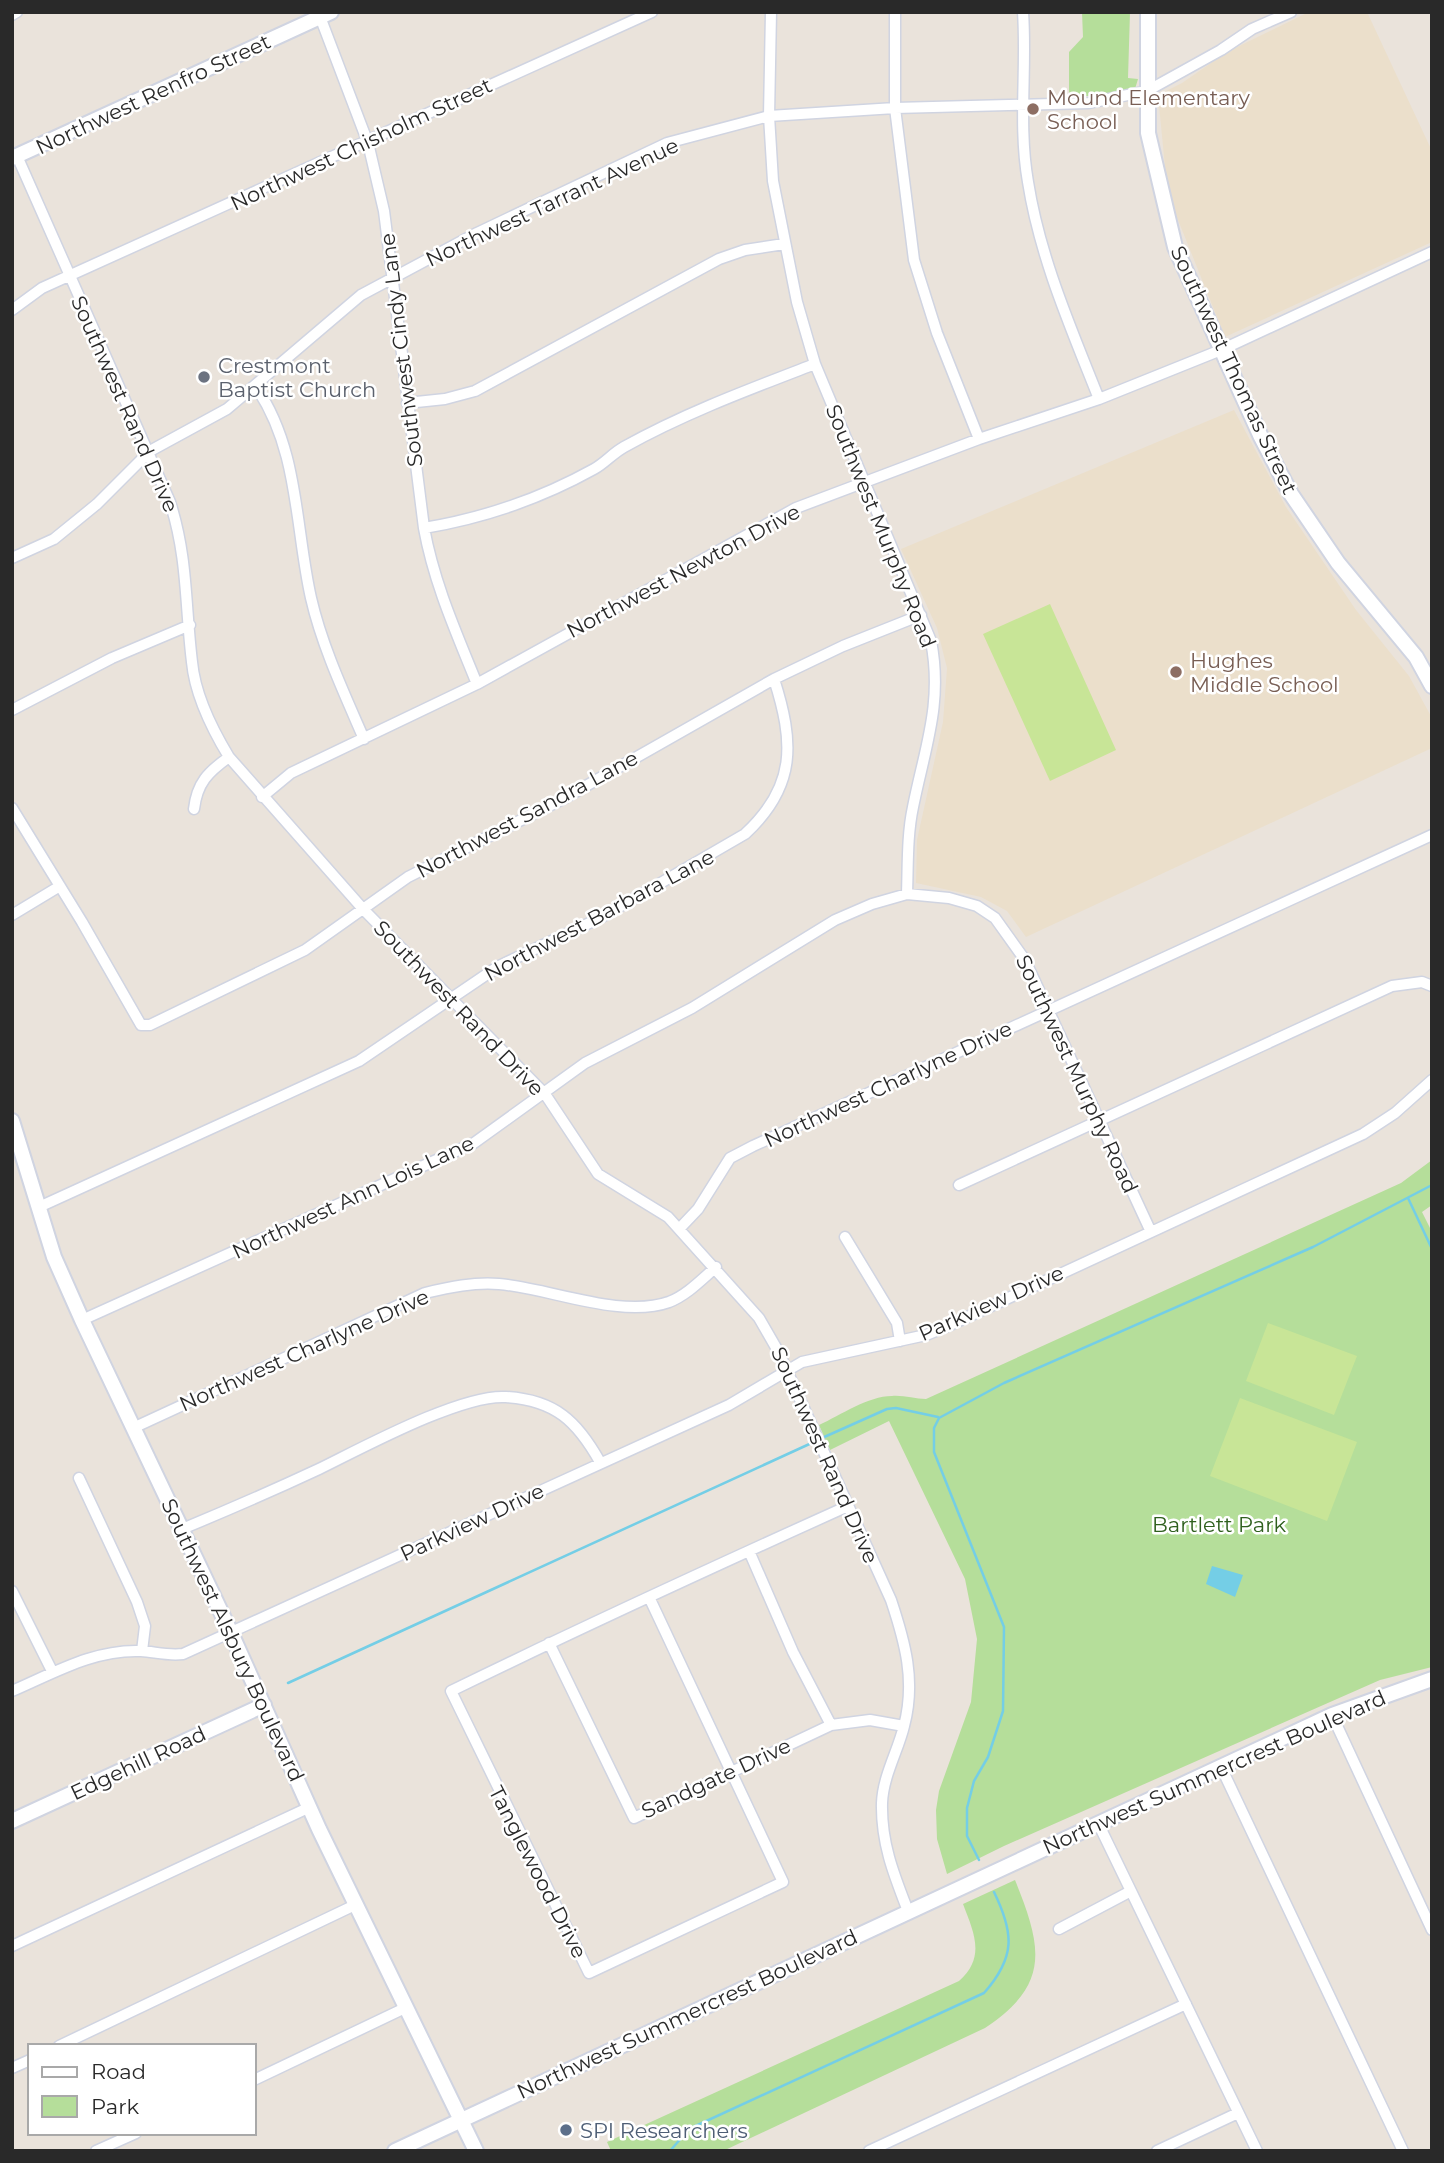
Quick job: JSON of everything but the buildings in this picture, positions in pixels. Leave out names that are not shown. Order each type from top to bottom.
[{"type":"street","points":[[12,15],[17,12]]},
{"type":"street","name":"Northwest Chisholm Street","points":[[12,310],[42,288],[652,12]]},
{"type":"street","name":"Southwest Murphy Road","points":[[771,12],[768,116],[773,181],[784,244],[814,364],[932,641],[937,683],[936,709],[909,829],[907,894],[949,898],[977,906],[995,918],[1025,960],[1151,1232]]},
{"type":"street","points":[[895,12],[895,108],[914,260],[937,333],[979,439]]},
{"type":"street","points":[[1023,12],[1021,104],[1027,181],[1041,244],[1099,399]]},
{"type":"street","name":"Southwest Thomas Street","points":[[1148,12],[1148,133],[1175,247],[1261,437],[1309,524],[1416,657],[1432,686]]},
{"type":"street","name":"Northwest Tarrant Avenue","points":[[12,558],[54,539],[97,504],[150,451],[227,409],[256,387],[284,357],[361,295],[490,227],[667,144],[768,116],[895,108],[1089,103],[1147,92],[1252,29],[1291,12]]},
{"type":"street","name":"Southwest Cindy Lane","points":[[323,14],[368,142],[384,211],[407,403],[430,561],[447,613],[477,684]]},
{"type":"street","name":"Northwest Renfro Street","points":[[14,157],[323,14]]},
{"type":"street","name":"Southwest Rand Drive","points":[[14,157],[150,451],[179,530],[192,664],[216,735],[229,757],[363,909],[545,1094],[598,1174],[656,1208],[680,1228],[768,1331],[891,1600],[905,1640],[910,1674],[904,1726],[882,1800],[883,1824],[892,1874],[908,1911]]},
{"type":"street","points":[[407,403],[445,399],[475,391],[719,258],[745,250],[784,244]]},
{"type":"street","name":"Northwest Newton Drive","points":[[262,797],[291,773],[477,684],[748,532],[863,481],[1099,399],[1221,350],[1432,253]]},
{"type":"street","points":[[424,528],[462,522],[544,495],[597,467],[622,448],[712,404],[814,364]]},
{"type":"street","points":[[256,387],[267,402],[288,455],[311,599],[330,657],[364,739]]},
{"type":"street","name":"Northwest Sandra Lane","points":[[60,886],[141,1025],[150,1025],[305,950],[408,877],[563,799],[774,679],[843,646],[920,615]]},
{"type":"street","points":[[12,710],[112,658],[190,625]]},
{"type":"street","name":"Northwest Barbara Lane","points":[[39,1207],[359,1061],[499,966],[602,917],[746,834],[765,816],[779,793],[787,771],[788,736],[774,679]]},
{"type":"street","points":[[194,809],[196,795],[205,776],[229,757]]},
{"type":"street","points":[[12,808],[60,886],[12,915]]},
{"type":"street","name":"Northwest Charlyne Drive","points":[[680,1228],[698,1209],[730,1158],[1432,835]]},
{"type":"street","name":"Northwest Ann Lois Lane","points":[[82,1320],[474,1143],[585,1063],[692,1008],[835,920],[872,904],[907,894]]},
{"type":"street","points":[[959,1185],[1392,986],[1422,982],[1432,986]]},
{"type":"street","name":"Parkview Drive","points":[[12,1691],[78,1661],[142,1651],[166,1656],[183,1654],[729,1405],[786,1371],[820,1356],[900,1340],[948,1326],[1363,1134],[1395,1113],[1432,1080]]},
{"type":"street","name":"Southwest Alsbury Boulevard","points":[[12,1121],[54,1257],[82,1320],[231,1633],[355,1905],[476,2151]]},
{"type":"street","points":[[845,1237],[897,1323],[900,1340]]},
{"type":"street","name":"Northwest Charlyne Drive","points":[[133,1428],[425,1293],[476,1283],[500,1284],[600,1302],[648,1306],[684,1294],[716,1268]]},
{"type":"street","points":[[182,1529],[258,1497],[388,1436],[484,1398],[529,1400],[563,1413],[584,1433],[600,1462]]},
{"type":"street","points":[[79,1478],[137,1602],[145,1626],[142,1651]]},
{"type":"street","points":[[549,1643],[848,1507]]},
{"type":"street","points":[[748,1551],[793,1652],[831,1725]]},
{"type":"street","points":[[12,1591],[52,1671]]},
{"type":"street","points":[[649,1597],[729,1770]]},
{"type":"street","name":"Sandgate Drive","points":[[549,1643],[634,1818],[729,1770],[831,1725],[870,1720],[904,1726]]},
{"type":"street","name":"Tanglewood Drive","points":[[549,1643],[451,1691],[589,1973],[783,1882],[729,1770]]},
{"type":"street","name":"Northwest Summercrest Boulevard","points":[[395,2151],[997,1869],[1332,1716],[1432,1679]]},
{"type":"street","name":"Edgehill Road","points":[[12,1821],[264,1705]]},
{"type":"street","points":[[1332,1716],[1432,1930]]},
{"type":"street","points":[[1221,1767],[1403,2151]]},
{"type":"street","points":[[12,1946],[310,1807]]},
{"type":"street","points":[[1098,1823],[1256,2151]]},
{"type":"street","points":[[1059,1929],[1131,1891]]},
{"type":"street","points":[[63,2044],[355,1905]]},
{"type":"street","points":[[869,2151],[1186,2004]]},
{"type":"street","points":[[256,2079],[405,2008]]},
{"type":"street","points":[[12,2068],[28,2061]]},
{"type":"street","points":[[1157,2151],[1238,2113]]},
{"type":"street","points":[[96,2151],[132,2135]]},
{"type":"shaded area","points":[[1309,12],[1367,12],[1432,151],[1432,242],[1225,337],[1172,205],[1166,177],[1158,95],[1182,83],[1227,52]]},
{"type":"shaded area","name":"Hughes Middle School","points":[[1234,410],[1286,507],[1356,610],[1409,676],[1432,718],[1432,748],[1026,937],[1007,911],[981,897],[916,883],[917,840],[943,722],[947,668],[937,628],[901,549]]},
{"type":"green space","points":[[1082,12],[1130,12],[1128,78],[1138,79],[1135,89],[1105,96],[1069,96],[1069,52],[1083,37]]},
{"type":"green space","points":[[1050,604],[1116,750],[1050,781],[983,634]]},
{"type":"green space","name":"Bartlett Park","points":[[1432,1160],[1432,1205],[1422,1212],[1432,1232],[1432,1667],[1380,1680],[1004,1846],[947,1874],[937,1839],[936,1810],[939,1791],[971,1702],[977,1639],[965,1579],[889,1421],[830,1450],[819,1425],[864,1403],[883,1397],[926,1399],[1401,1183]]},
{"type":"green space","points":[[1268,1323],[1357,1356],[1334,1415],[1246,1381]]},
{"type":"green space","points":[[1240,1398],[1357,1442],[1327,1521],[1210,1476]]},
{"type":"green space","points":[[1015,1880],[1031,1925],[1035,1963],[1031,1980],[1021,1996],[985,2028],[723,2151],[611,2151],[607,2142],[959,1981],[973,1963],[975,1954],[974,1935],[963,1904]]},
{"type":"water","points":[[1212,1566],[1243,1575],[1235,1597],[1206,1584]]},
{"type":"waterway","points":[[979,1860],[967,1836],[967,1808],[974,1781],[988,1757],[1003,1711],[1004,1627],[934,1452],[934,1428],[939,1418],[1004,1383],[1313,1247],[1432,1185]]},
{"type":"waterway","points":[[1408,1198],[1432,1249]]},
{"type":"waterway","points":[[822,1438],[887,1409],[896,1408],[938,1417]]},
{"type":"waterway","points":[[288,1683],[816,1441]]},
{"type":"waterway","points":[[670,2151],[689,2129],[984,1993],[1002,1968],[1008,1944],[1005,1920],[994,1892]]},
{"type":"place","name":"Mound Elementary School","points":[[1033,109]]},
{"type":"place","name":"Crestmont Baptist Church","points":[[204,377]]},
{"type":"place","name":"Hughes Middle School","points":[[1176,672]]},
{"type":"place","name":"SPI Researchers","points":[[566,2130]]}]
